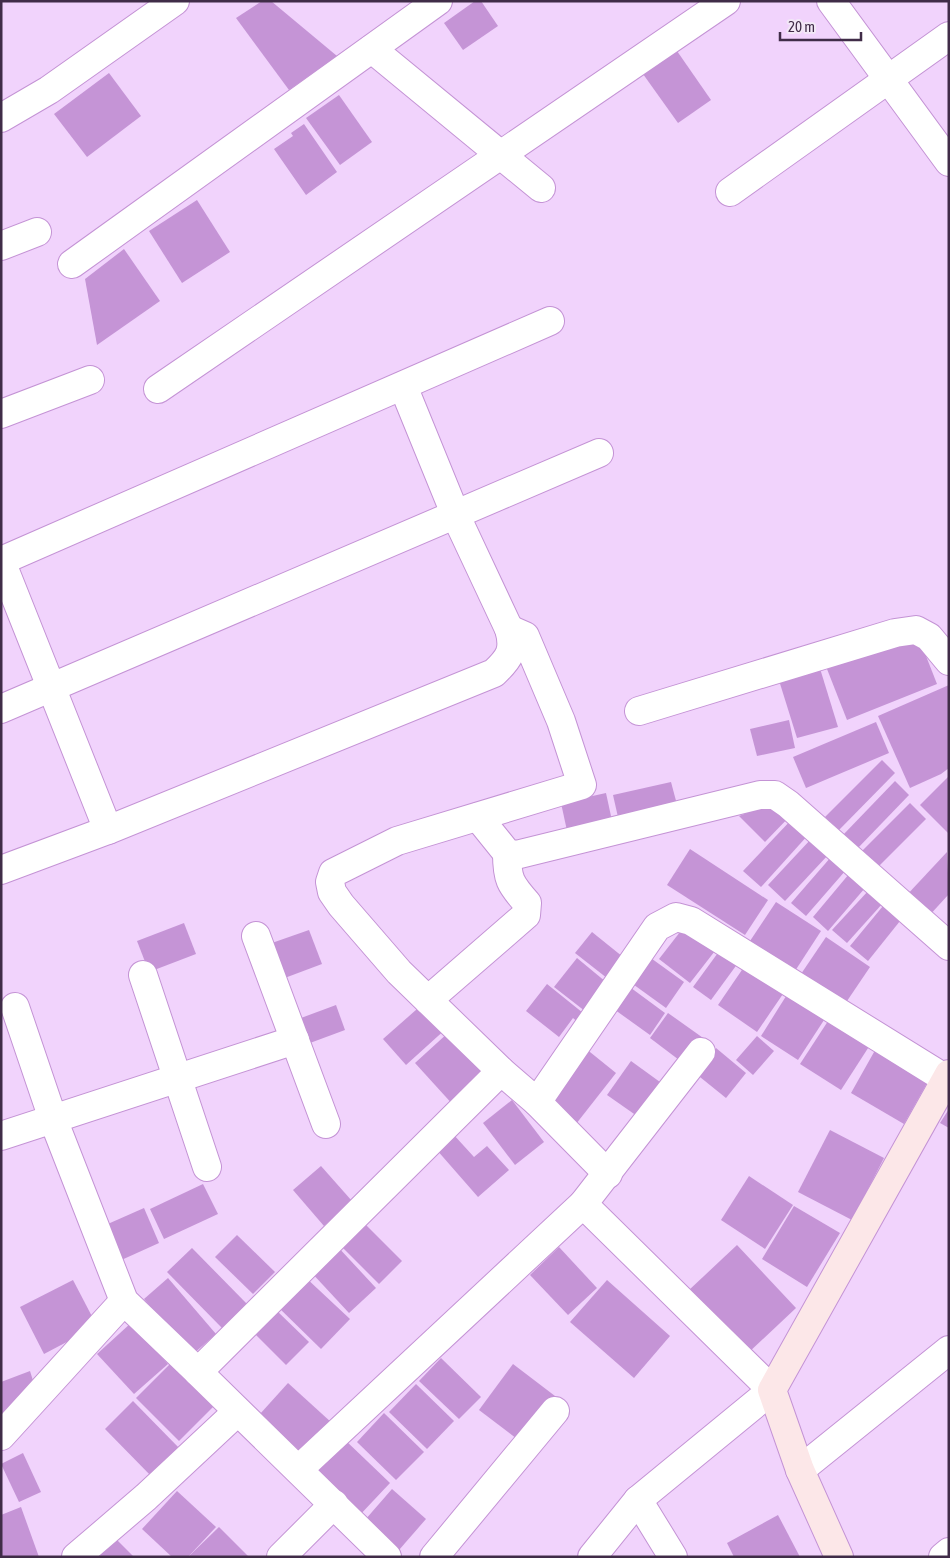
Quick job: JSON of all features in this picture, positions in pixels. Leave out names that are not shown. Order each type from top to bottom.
[{"type":"street","points":[[1,118],[49,90],[175,1]]},
{"type":"street","points":[[72,264],[438,1]]},
{"type":"street","points":[[158,389],[726,1]]},
{"type":"street","points":[[832,1],[949,162]]},
{"type":"street","points":[[730,192],[949,36]]},
{"type":"street","points":[[372,49],[541,188]]},
{"type":"street","points":[[1,246],[37,232]]},
{"type":"street","points":[[108,830],[1,561],[550,321]]},
{"type":"street","points":[[1,414],[90,380]]},
{"type":"street","points":[[1,870],[108,830],[494,672],[508,661],[513,643],[509,629],[456,516],[403,386]]},
{"type":"street","points":[[1,710],[600,453]]},
{"type":"street","points":[[509,629],[525,636],[561,721],[582,784],[397,841],[345,865],[333,873],[330,882],[332,892],[341,906],[399,972],[501,1072],[537,1102],[608,1174]]},
{"type":"street","points":[[639,711],[895,633],[916,630],[929,637],[949,661]]},
{"type":"street","points":[[507,853],[526,854],[760,795],[775,795],[813,825],[949,946]]},
{"type":"street","points":[[428,1000],[526,915],[527,903],[510,884],[507,875],[507,853],[478,817]]},
{"type":"street","points":[[537,1102],[657,927],[676,917],[691,921],[947,1077],[772,1390],[638,1500],[592,1557]]},
{"type":"street","points":[[256,936],[326,1124]]},
{"type":"street","points":[[143,975],[207,1167]]},
{"type":"street","points":[[14,1007],[53,1119],[124,1301],[237,1412],[299,1469],[387,1557]]},
{"type":"street","points":[[1,1136],[295,1040]]},
{"type":"street","points":[[299,1469],[583,1204],[701,1052]]},
{"type":"street","points":[[198,1372],[501,1072]]},
{"type":"street","points":[[583,1204],[772,1390],[800,1470],[840,1557]]},
{"type":"street","points":[[1,1436],[124,1301]]},
{"type":"street","points":[[800,1470],[949,1350]]},
{"type":"street","points":[[434,1557],[555,1411]]},
{"type":"street","points":[[76,1557],[146,1497],[237,1412]]},
{"type":"street","points":[[638,1500],[673,1557]]},
{"type":"street","points":[[281,1557],[334,1504]]},
{"type":"street","points":[[943,1557],[949,1552]]},
{"type":"building","points":[[262,1],[271,1],[337,56],[289,90],[236,18]]},
{"type":"building","points":[[475,1],[481,1],[498,26],[463,50],[444,23]]},
{"type":"building","points":[[677,51],[711,100],[678,123],[643,74]]},
{"type":"building","points":[[109,73],[141,116],[87,157],[54,114]]},
{"type":"building","points":[[339,95],[372,142],[340,165],[306,118]]},
{"type":"building","points":[[304,124],[337,172],[306,195],[274,149],[293,136],[291,133]]},
{"type":"building","points":[[197,200],[230,252],[182,283],[149,231]]},
{"type":"building","points":[[124,249],[160,301],[97,345],[85,279]]},
{"type":"building","points":[[917,633],[937,684],[847,720],[827,669]]},
{"type":"building","points":[[818,662],[838,727],[797,738],[777,674]]},
{"type":"building","points":[[949,685],[949,768],[941,774],[910,788],[878,716]]},
{"type":"building","points":[[789,720],[795,748],[757,756],[750,729]]},
{"type":"building","points":[[876,722],[889,753],[806,788],[793,757]]},
{"type":"building","points":[[882,760],[895,773],[839,830],[825,817]]},
{"type":"building","points":[[949,776],[949,834],[920,805]]},
{"type":"building","points":[[895,781],[909,795],[857,849],[843,835]]},
{"type":"building","points":[[671,782],[679,812],[620,826],[613,795]]},
{"type":"building","points":[[606,793],[614,830],[569,840],[561,803]]},
{"type":"building","points":[[776,802],[793,813],[765,842],[739,816]]},
{"type":"building","points":[[910,803],[926,819],[878,867],[862,851]]},
{"type":"building","points":[[793,818],[809,834],[761,887],[743,871]]},
{"type":"building","points":[[812,838],[829,854],[785,901],[768,885]]},
{"type":"building","points":[[690,849],[768,900],[745,935],[667,885]]},
{"type":"building","points":[[947,852],[949,894],[927,918],[905,897]]},
{"type":"building","points":[[831,857],[846,870],[806,916],[791,903]]},
{"type":"building","points":[[849,874],[865,888],[828,931],[813,917]]},
{"type":"building","points":[[869,890],[883,903],[847,943],[832,930]]},
{"type":"building","points":[[776,902],[821,931],[795,971],[750,941]]},
{"type":"building","points":[[883,906],[900,921],[868,961],[850,946]]},
{"type":"building","points":[[184,923],[196,954],[149,972],[137,941]]},
{"type":"building","points":[[687,923],[718,947],[690,983],[659,959]]},
{"type":"building","points":[[309,930],[322,964],[282,979],[269,944]]},
{"type":"building","points":[[592,932],[628,961],[612,982],[575,953]]},
{"type":"building","points":[[826,937],[870,967],[845,1004],[801,974]]},
{"type":"building","points":[[720,950],[738,963],[711,1000],[693,987]]},
{"type":"building","points":[[648,956],[684,982],[666,1008],[630,982]]},
{"type":"building","points":[[577,958],[612,987],[590,1015],[554,987]]},
{"type":"building","points":[[746,964],[785,991],[757,1032],[718,1005]]},
{"type":"building","points":[[547,984],[588,1017],[581,1025],[573,1018],[559,1037],[526,1011]]},
{"type":"building","points":[[627,985],[665,1013],[650,1035],[611,1007]]},
{"type":"building","points":[[788,993],[826,1017],[798,1060],[761,1036]]},
{"type":"building","points":[[425,1002],[448,1027],[406,1065],[383,1039]]},
{"type":"building","points":[[336,1005],[345,1030],[310,1043],[301,1018]]},
{"type":"building","points":[[668,1013],[706,1040],[687,1066],[650,1038]]},
{"type":"building","points":[[830,1018],[870,1045],[841,1090],[800,1064]]},
{"type":"building","points":[[449,1032],[490,1076],[455,1107],[415,1063]]},
{"type":"building","points":[[757,1036],[774,1051],[753,1075],[736,1060]]},
{"type":"building","points":[[878,1045],[931,1076],[904,1124],[851,1093]]},
{"type":"building","points":[[585,1048],[616,1073],[576,1124],[545,1100]]},
{"type":"building","points":[[716,1048],[746,1073],[726,1098],[695,1073]]},
{"type":"building","points":[[631,1061],[671,1090],[647,1123],[607,1095]]},
{"type":"building","points":[[512,1100],[544,1142],[515,1165],[483,1123]]},
{"type":"building","points":[[949,1109],[949,1128],[940,1123]]},
{"type":"building","points":[[830,1130],[884,1158],[852,1220],[798,1192]]},
{"type":"building","points":[[453,1134],[474,1157],[487,1146],[509,1170],[478,1197],[436,1149]]},
{"type":"building","points":[[321,1166],[352,1201],[324,1226],[293,1190]]},
{"type":"building","points":[[749,1176],[793,1205],[765,1249],[721,1220]]},
{"type":"building","points":[[203,1184],[218,1214],[164,1239],[150,1209]]},
{"type":"building","points":[[794,1206],[840,1233],[807,1287],[762,1259]]},
{"type":"building","points":[[144,1208],[159,1243],[117,1262],[101,1227]]},
{"type":"building","points":[[360,1219],[402,1261],[379,1284],[337,1242]]},
{"type":"building","points":[[237,1235],[275,1272],[253,1294],[215,1257]]},
{"type":"building","points":[[737,1245],[796,1308],[747,1354],[688,1291]]},
{"type":"building","points":[[337,1246],[376,1288],[349,1313],[310,1271]]},
{"type":"building","points":[[559,1247],[597,1288],[568,1315],[530,1275]]},
{"type":"building","points":[[192,1248],[247,1304],[222,1328],[167,1272]]},
{"type":"building","points":[[304,1276],[350,1319],[321,1349],[276,1305]]},
{"type":"building","points":[[168,1278],[216,1334],[192,1355],[144,1299]]},
{"type":"building","points":[[73,1280],[97,1326],[44,1354],[20,1307]]},
{"type":"building","points":[[607,1280],[670,1336],[634,1378],[570,1322]]},
{"type":"building","points":[[275,1309],[309,1342],[286,1365],[253,1332]]},
{"type":"building","points":[[131,1323],[168,1364],[134,1394],[97,1354]]},
{"type":"building","points":[[176,1358],[219,1401],[179,1441],[136,1398]]},
{"type":"building","points":[[441,1358],[481,1397],[459,1419],[419,1381]]},
{"type":"building","points":[[513,1364],[555,1396],[521,1442],[479,1410]]},
{"type":"building","points":[[30,1371],[36,1390],[1,1424],[1,1382]]},
{"type":"building","points":[[288,1383],[332,1423],[303,1454],[260,1414]]},
{"type":"building","points":[[416,1384],[454,1421],[427,1449],[389,1412]]},
{"type":"building","points":[[133,1401],[181,1450],[153,1478],[105,1429]]},
{"type":"building","points":[[384,1413],[424,1452],[396,1480],[357,1442]]},
{"type":"building","points":[[344,1439],[390,1483],[357,1518],[311,1474]]},
{"type":"building","points":[[23,1453],[41,1492],[19,1502],[1,1464]]},
{"type":"building","points":[[392,1489],[426,1519],[399,1550],[365,1520]]},
{"type":"building","points":[[177,1491],[216,1527],[188,1557],[172,1557],[142,1529]]},
{"type":"building","points":[[21,1507],[39,1557],[1,1557],[1,1515]]},
{"type":"building","points":[[778,1515],[800,1557],[734,1557],[727,1543]]},
{"type":"building","points":[[219,1527],[249,1557],[188,1557]]},
{"type":"building","points":[[113,1536],[134,1557],[102,1557],[98,1552]]}]
